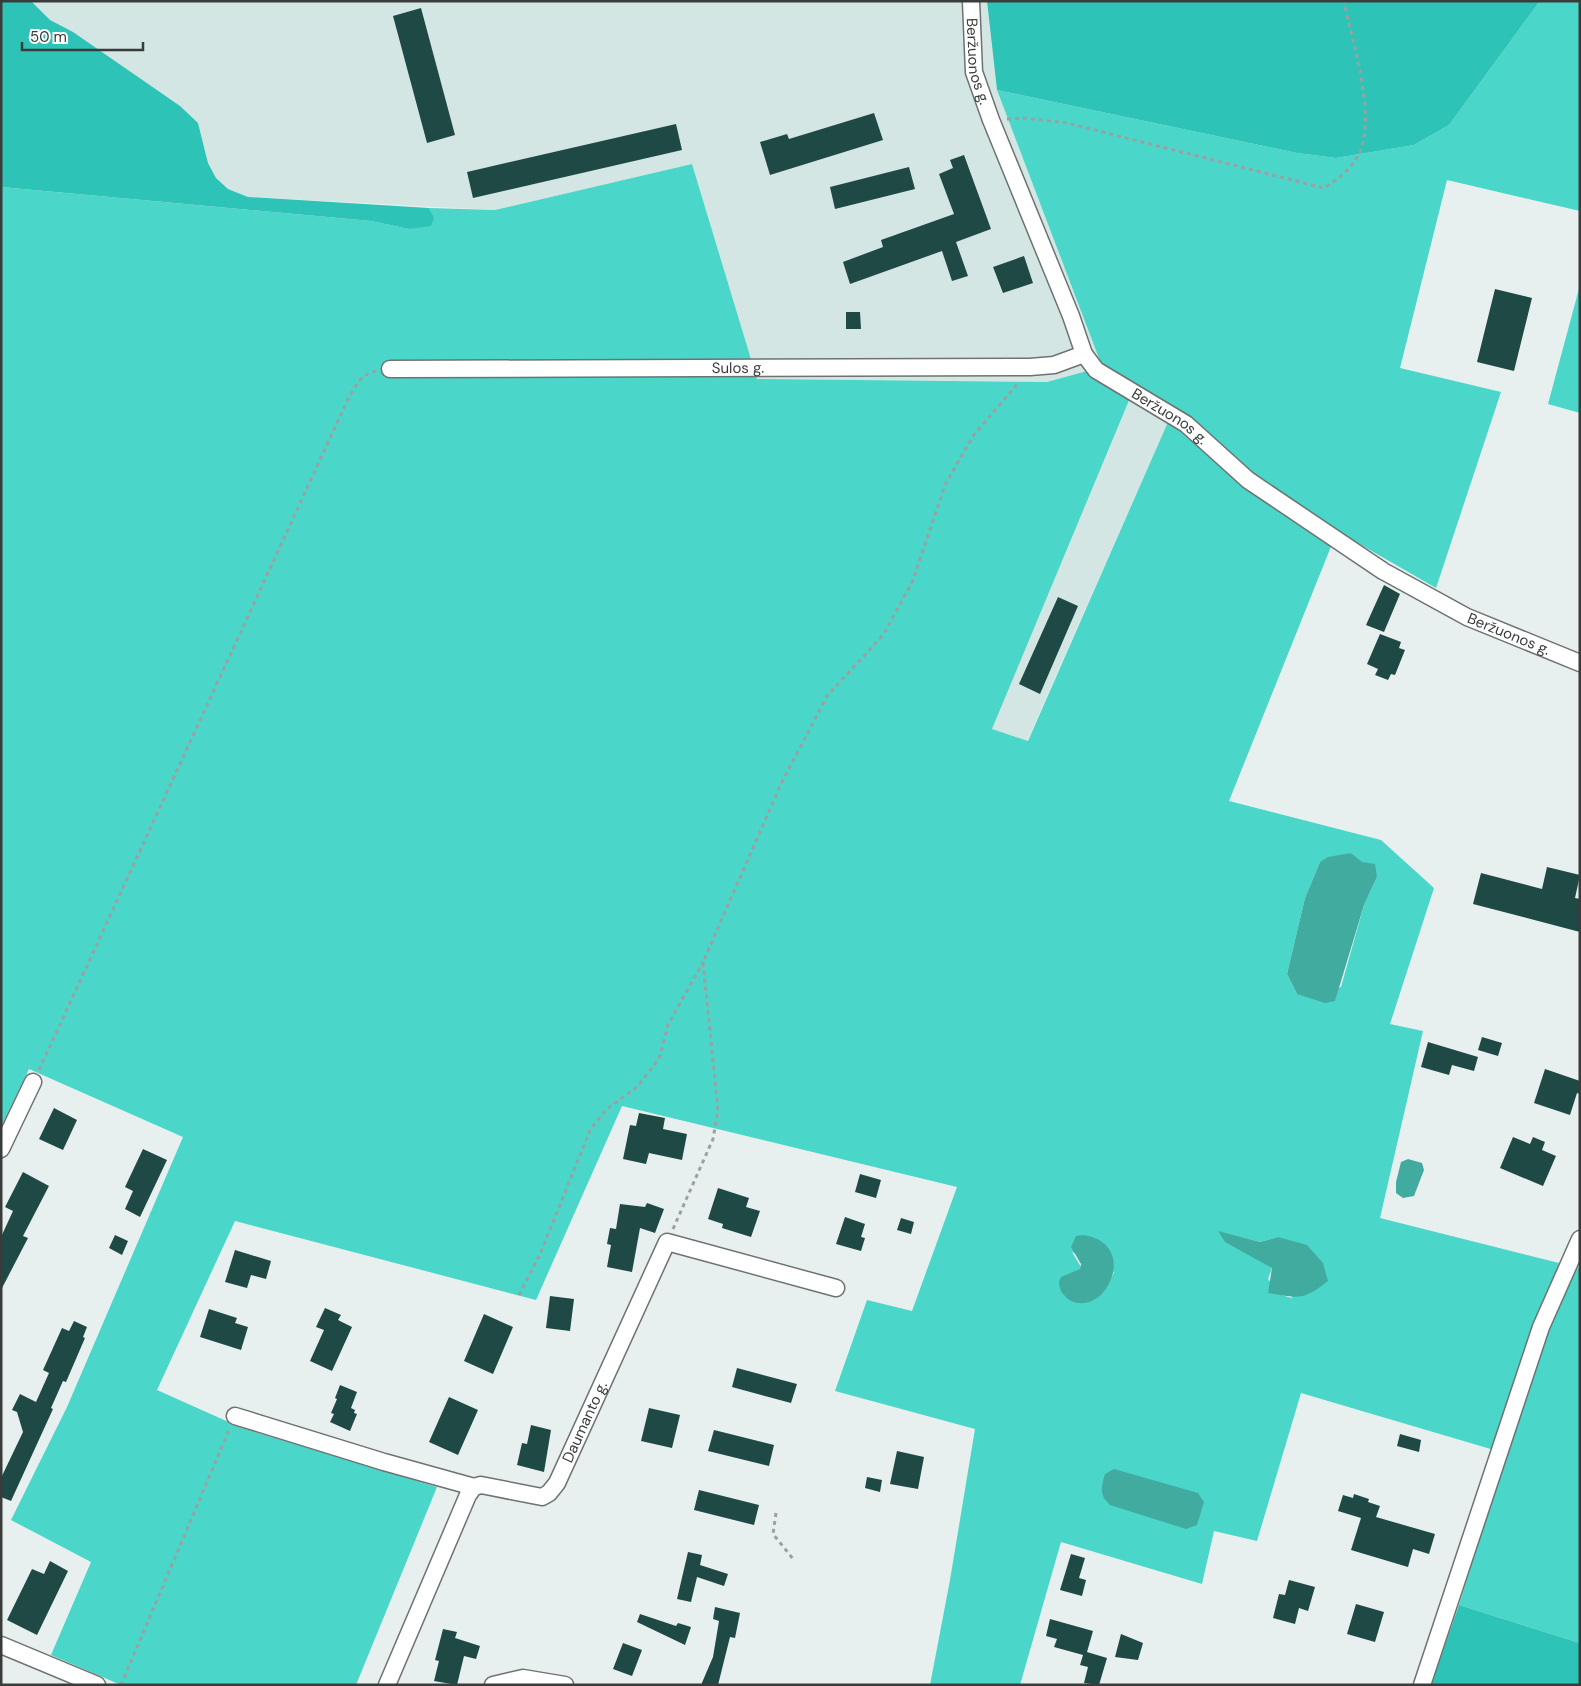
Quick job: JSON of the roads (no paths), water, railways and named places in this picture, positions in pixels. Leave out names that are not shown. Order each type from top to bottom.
[{"type":"street","name":"Beržuonos g.","points":[[971,1],[974,72],[991,120],[1084,354],[1096,370],[1186,424],[1248,480],[1383,571],[1467,617],[1580,663]]},
{"type":"street","name":"Sulos g.","points":[[390,369],[1030,367],[1054,365],[1084,354]]},
{"type":"street","points":[[1,1149],[33,1082]]},
{"type":"street","name":"Daumanto g.","points":[[474,1487],[481,1485],[542,1497],[549,1493],[557,1483],[667,1242],[836,1288]]},
{"type":"street","points":[[1422,1685],[1541,1327],[1577,1244]]},
{"type":"street","points":[[235,1416],[384,1462],[474,1487],[468,1495],[387,1685]]},
{"type":"street","points":[[1,1645],[97,1685]]},
{"type":"street","points":[[493,1685],[523,1678],[565,1685]]}]
